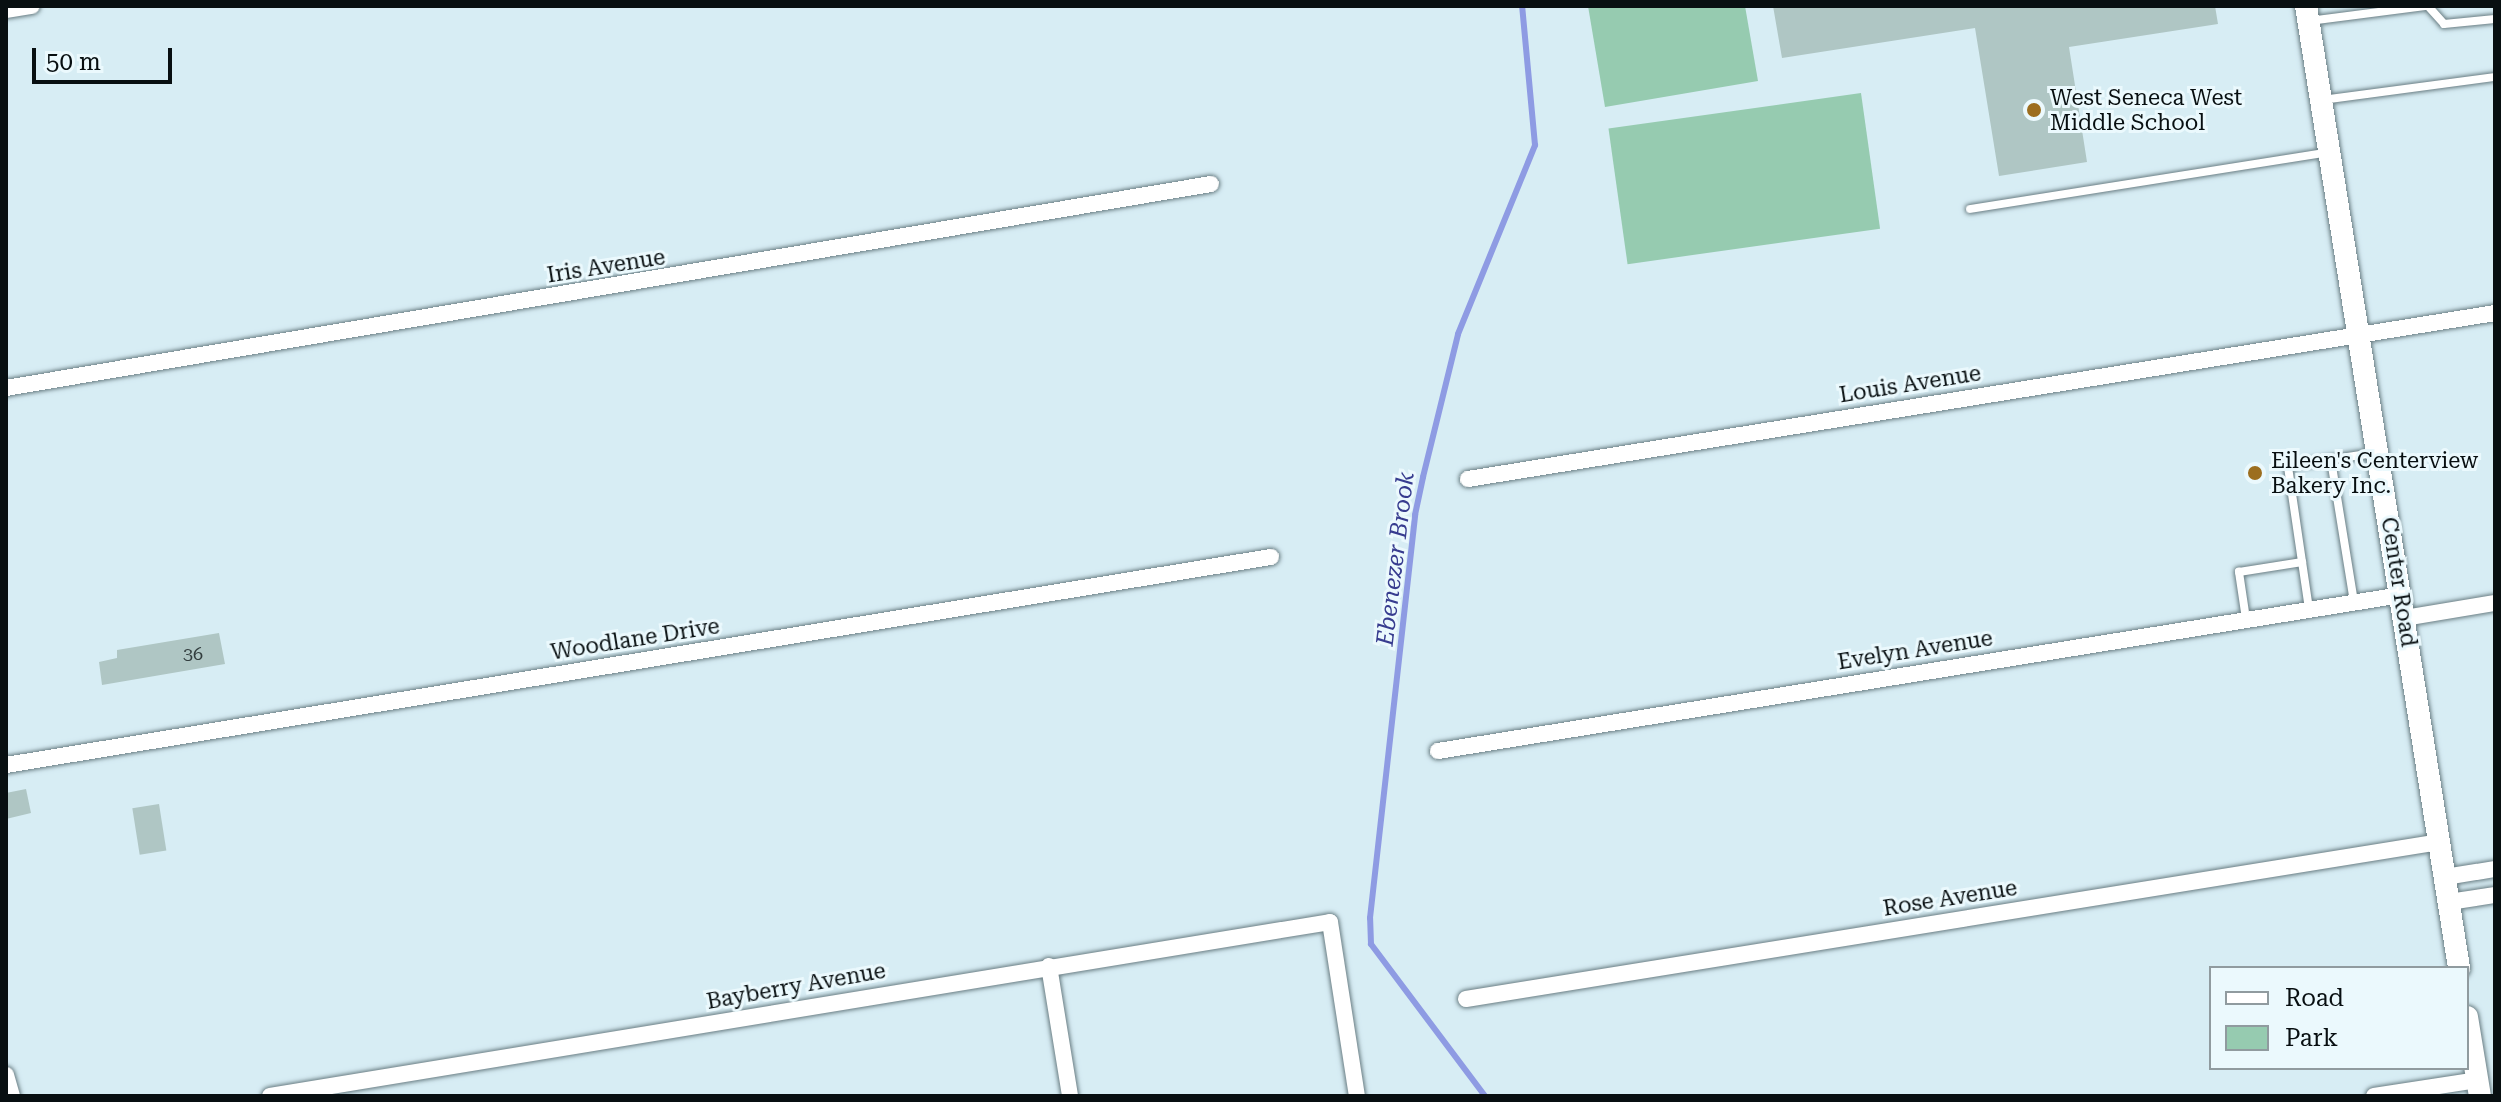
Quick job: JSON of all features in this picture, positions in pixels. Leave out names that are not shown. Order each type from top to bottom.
[{"type":"main road","name":"Center Road","points":[[2307,14],[2459,966]]},
{"type":"main road","points":[[2469,1030],[2478,1088]]},
{"type":"street","points":[[6,10],[32,6]]},
{"type":"street","name":"Iris Avenue","points":[[6,388],[1211,184]]},
{"type":"street","name":"Louis Avenue","points":[[1468,479],[2495,313]]},
{"type":"street","name":"Woodlane Drive","points":[[6,765],[1271,557]]},
{"type":"street","name":"Evelyn Avenue","points":[[1438,751],[2401,595]]},
{"type":"street","points":[[2404,618],[2495,603]]},
{"type":"street","name":"Rose Avenue","points":[[1466,999],[2440,842]]},
{"type":"street","points":[[2445,877],[2495,869]]},
{"type":"street","points":[[2449,902],[2495,895]]},
{"type":"street","name":"Bayberry Avenue","points":[[270,1096],[1330,922],[1357,1096]]},
{"type":"street","points":[[1049,966],[1070,1096]]},
{"type":"street","points":[[6,1075],[10,1094]]},
{"type":"street","points":[[2374,1096],[2478,1088]]},
{"type":"lane","points":[[2307,14],[2426,6],[2444,24],[2495,19]]},
{"type":"lane","points":[[2321,100],[2495,77]]},
{"type":"lane","points":[[1970,209],[2330,152]]},
{"type":"lane","points":[[2309,609],[2288,466],[2378,452]]},
{"type":"lane","points":[[2331,460],[2354,602]]},
{"type":"lane","points":[[2246,619],[2239,572],[2302,562]]},
{"type":"green space","points":[[1588,6],[1745,6],[1758,81],[1605,107]]},
{"type":"green space","points":[[1861,93],[1880,229],[1628,264],[1608,128]]},
{"type":"building","name":"West Seneca West Middle School","points":[[1773,6],[2215,6],[2218,24],[2069,47],[2087,162],[1999,176],[1975,28],[1782,58]]},
{"type":"building","points":[[219,633],[225,664],[102,685],[99,662],[117,658],[117,650]]},
{"type":"building","points":[[26,789],[31,813],[6,819],[6,793]]},
{"type":"building","points":[[159,804],[166,850],[140,855],[132,808]]},
{"type":"waterway","name":"Ebenezer Brook","points":[[1485,1096],[1371,944],[1370,918],[1415,515],[1423,477],[1458,334],[1535,145],[1522,6]]},
{"type":"place","name":"West Seneca West Middle School","points":[[2034,110]]},
{"type":"place","name":"Eileen's Centerview Bakery Inc.","points":[[2255,473]]}]
